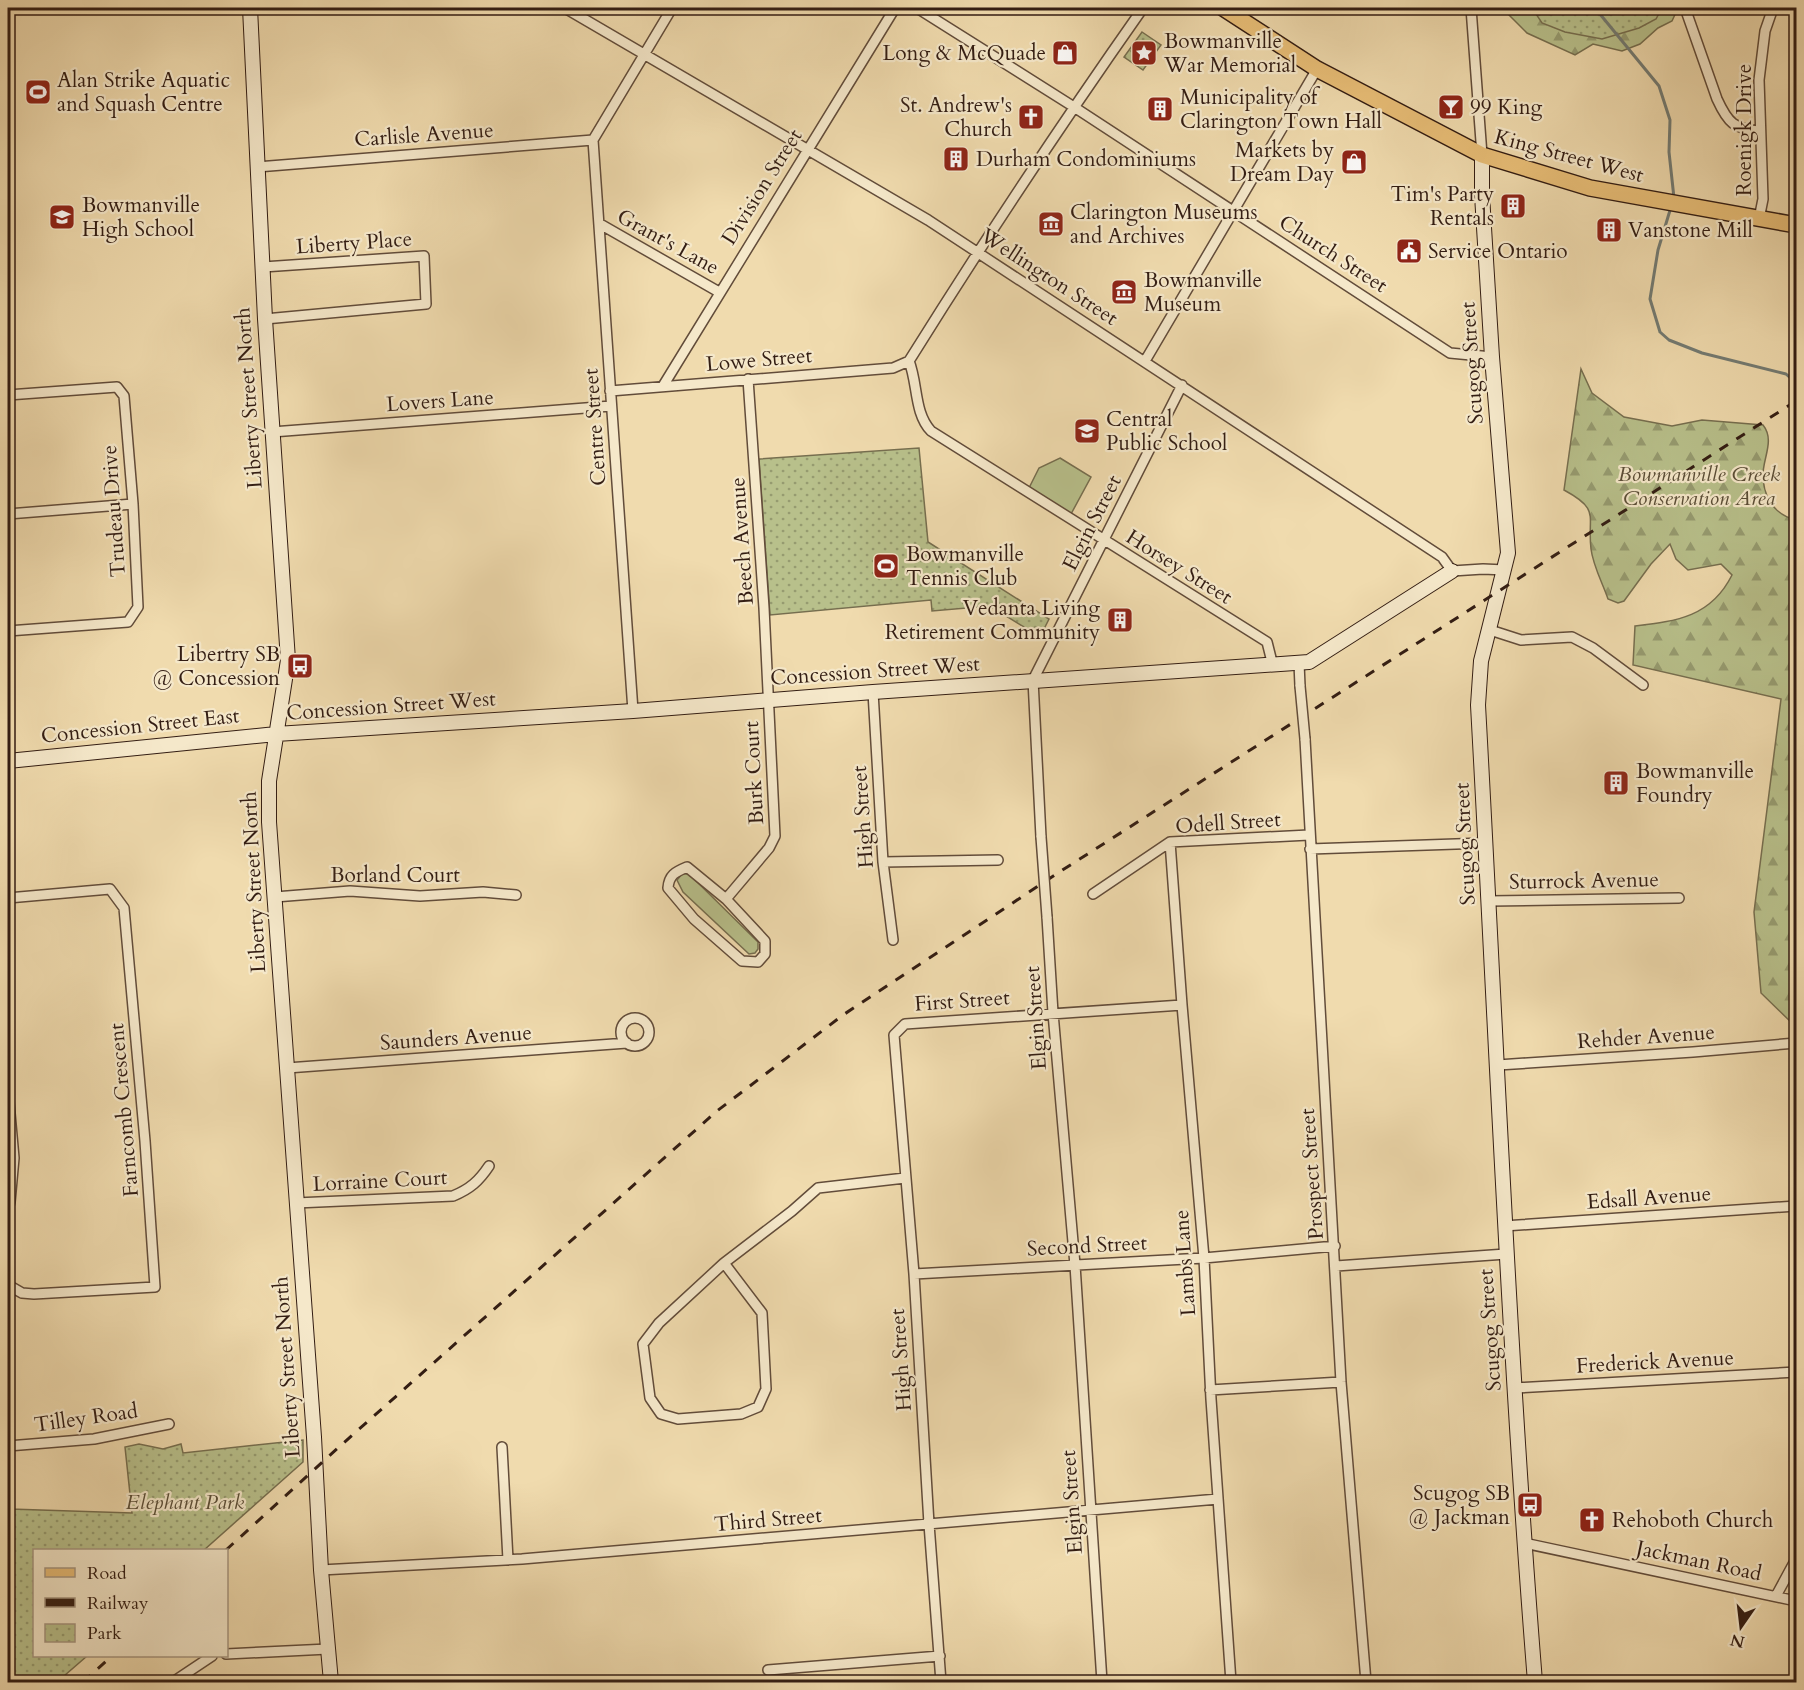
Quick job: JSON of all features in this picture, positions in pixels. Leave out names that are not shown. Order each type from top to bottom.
[{"type":"main road","name":"King Street West","points":[[1223,8],[1317,69],[1482,155],[1590,188],[1797,225]]},
{"type":"street","name":"Liberty Street North","points":[[250,8],[265,319],[288,660],[269,781],[269,822],[314,1437],[321,1570],[331,1683]]},
{"type":"street","name":"Wellington Street","points":[[565,8],[928,220],[1442,557],[1452,571]]},
{"type":"street","points":[[592,141],[672,8]]},
{"type":"street","name":"Division Street","points":[[663,387],[719,291],[894,8]]},
{"type":"street","name":"Church Street","points":[[917,8],[1074,107],[1450,353],[1492,357]]},
{"type":"street","points":[[909,362],[978,252],[1143,8]]},
{"type":"street","name":"Scugog Street","points":[[1471,8],[1482,155],[1482,195],[1492,357],[1508,553],[1482,661],[1478,705],[1498,1065],[1504,1227],[1535,1683]]},
{"type":"street","points":[[1685,8],[1724,114],[1731,123],[1742,130],[1760,131]]},
{"type":"street","name":"Roenigk Drive","points":[[1760,219],[1763,199],[1759,80],[1766,31],[1773,8]]},
{"type":"street","points":[[1145,361],[1234,211],[1241,194],[1317,69]]},
{"type":"street","name":"Carlisle Avenue","points":[[257,167],[592,141]]},
{"type":"street","name":"Centre Street","points":[[592,141],[600,224],[633,711]]},
{"type":"street","name":"Grant's Lane","points":[[600,224],[719,291]]},
{"type":"street","name":"Liberty Place","points":[[263,267],[424,256],[426,279],[426,304],[265,319]]},
{"type":"street","name":"Lowe Street","points":[[610,391],[893,368],[909,362]]},
{"type":"street","name":"Horsey Street","points":[[909,362],[915,376],[922,422],[931,431],[1267,642],[1273,666]]},
{"type":"street","name":"Beech Avenue","points":[[748,379],[769,700]]},
{"type":"street","name":"Elgin Street","points":[[1102,1683],[1075,1265],[1053,1013],[1033,680],[1182,385]]},
{"type":"street","name":"Trudeau Drive","points":[[8,395],[117,387],[124,396],[133,504],[138,607],[128,622],[8,631]]},
{"type":"street","name":"Lovers Lane","points":[[272,432],[611,406]]},
{"type":"street","points":[[8,513],[133,504]]},
{"type":"street","points":[[1452,571],[1505,570]]},
{"type":"street","name":"Concession Street West","points":[[276,734],[633,711],[1033,680],[1309,662],[1452,571]]},
{"type":"street","points":[[1490,630],[1521,640],[1572,637],[1593,648],[1643,685]]},
{"type":"street","name":"Prospect Street","points":[[1299,663],[1335,1246],[1341,1382],[1366,1683]]},
{"type":"street","name":"High Street","points":[[873,692],[883,862],[893,940]]},
{"type":"street","name":"Burk Court","points":[[726,899],[769,848],[775,836],[769,700]]},
{"type":"street","name":"Concession Street East","points":[[8,761],[276,734]]},
{"type":"street","name":"Odell Street","points":[[1093,894],[1170,842],[1309,835]]},
{"type":"street","name":"Lambs Lane","points":[[1170,842],[1204,1258],[1210,1390],[1231,1683]]},
{"type":"street","points":[[1310,849],[1485,843]]},
{"type":"street","points":[[883,862],[998,860]]},
{"type":"street","points":[[687,867],[726,899],[765,941],[765,954],[758,962],[742,961],[694,919],[668,888],[669,879],[675,872],[687,867]]},
{"type":"street","name":"Farncomb Crescent","points":[[8,898],[110,889],[124,908],[145,1141],[155,1287],[34,1294],[22,1293],[8,1285]]},
{"type":"street","name":"Borland Court","points":[[275,897],[350,891],[420,896],[483,892],[516,895]]},
{"type":"street","name":"Sturrock Avenue","points":[[1489,901],[1679,898]]},
{"type":"street","name":"First Street","points":[[894,1035],[905,1023],[1182,1005]]},
{"type":"street","name":"High Street","points":[[894,1035],[914,1274],[941,1683]]},
{"type":"street","name":"Saunders Avenue","points":[[287,1068],[627,1043]]},
{"type":"street","name":"Rehder Avenue","points":[[1498,1065],[1797,1043]]},
{"type":"street","points":[[8,1091],[11,1158],[8,1209]]},
{"type":"street","name":"Lorraine Court","points":[[296,1203],[453,1196],[468,1190],[489,1166]]},
{"type":"street","points":[[724,1263],[762,1313],[766,1389],[758,1407],[741,1414],[678,1419],[661,1414],[650,1398],[643,1344],[659,1323],[724,1263],[818,1188],[905,1178]]},
{"type":"street","name":"Edsall Avenue","points":[[1504,1227],[1797,1206]]},
{"type":"street","name":"Second Street","points":[[914,1274],[1204,1258],[1335,1246]]},
{"type":"street","points":[[1336,1266],[1506,1254]]},
{"type":"street","name":"Frederick Avenue","points":[[1515,1389],[1797,1372]]},
{"type":"street","points":[[1210,1390],[1341,1382]]},
{"type":"street","name":"Tilley Road","points":[[8,1446],[94,1439],[169,1424]]},
{"type":"street","points":[[502,1447],[508,1560]]},
{"type":"street","name":"Third Street","points":[[321,1570],[508,1560],[1218,1499]]},
{"type":"street","name":"Jackman Road","points":[[1524,1543],[1797,1601]]},
{"type":"street","points":[[1776,1596],[1797,1559]]},
{"type":"street","points":[[228,1654],[328,1649]]},
{"type":"street","points":[[768,1670],[940,1656]]},
{"type":"street","points":[[173,1683],[211,1657]]},
{"type":"green space","points":[[1502,8],[1678,8],[1672,21],[1658,28],[1640,44],[1622,51],[1593,44],[1575,55],[1527,33]]},
{"type":"green space","points":[[1532,8],[1662,8],[1656,19],[1639,28],[1602,39],[1565,32],[1542,23]]},
{"type":"green space","points":[[1142,32],[1161,45],[1143,70],[1124,57]]},
{"type":"green space","name":"Bowmanville Creek Conservation Area","points":[[1581,369],[1592,393],[1624,417],[1672,426],[1702,420],[1763,425],[1767,431],[1768,444],[1763,472],[1766,494],[1777,510],[1796,520],[1796,1027],[1761,993],[1754,912],[1781,699],[1633,665],[1635,626],[1679,619],[1703,608],[1724,589],[1732,575],[1721,564],[1688,570],[1676,559],[1670,544],[1651,564],[1624,601],[1618,603],[1608,599],[1592,555],[1588,508],[1564,490]]},
{"type":"green space","points":[[919,448],[928,542],[1049,619],[1040,637],[990,606],[932,611],[931,600],[770,615],[759,459]]},
{"type":"green space","points":[[1060,458],[1091,477],[1071,514],[1029,488],[1039,468]]},
{"type":"green space","points":[[682,874],[689,874],[758,942],[758,949],[755,953],[749,954],[683,892],[677,880]]},
{"type":"green space","name":"Elephant Park","points":[[303,1440],[303,1462],[205,1549],[33,1549],[33,1657],[86,1657],[57,1682],[8,1682],[8,1483],[10,1509],[132,1513],[125,1447],[139,1444],[163,1449],[181,1444],[183,1453]]},
{"type":"waterway","points":[[1595,8],[1659,86],[1670,120],[1669,152],[1674,198]]},
{"type":"waterway","points":[[1671,207],[1658,250],[1650,299],[1660,332],[1669,340],[1702,353],[1786,374],[1796,383]]},
{"type":"railway","points":[[227,1549],[717,1111],[843,1015],[1061,871],[1796,401]]},
{"type":"railway","points":[[83,1682],[111,1657]]},
{"type":"place","name":"Long & McQuade","points":[[1065,53]]},
{"type":"place","name":"Bowmanville War Memorial","points":[[1144,53]]},
{"type":"place","name":"Alan Strike Aquatic and Squash Centre","points":[[38,92]]},
{"type":"place","name":"99 King","points":[[1451,107]]},
{"type":"place","name":"Municipality of Clarington Town Hall","points":[[1160,109]]},
{"type":"place","name":"St. Andrew's Church","points":[[1031,117]]},
{"type":"place","name":"Durham Condominiums","points":[[956,159]]},
{"type":"place","name":"Markets by Dream Day","points":[[1354,162]]},
{"type":"place","name":"Tim's Party Rentals","points":[[1513,206]]},
{"type":"place","name":"Bowmanville High School","points":[[62,217]]},
{"type":"place","name":"Clarington Museums and Archives","points":[[1051,224]]},
{"type":"place","name":"Vanstone Mill","points":[[1609,230]]},
{"type":"place","name":"Service Ontario","points":[[1409,251]]},
{"type":"place","name":"Bowmanville Museum","points":[[1124,292]]},
{"type":"place","name":"Central Public School","points":[[1087,431]]},
{"type":"place","name":"Bowmanville Tennis Club","points":[[886,566]]},
{"type":"place","name":"Vedanta Living Retirement Community","points":[[1120,620]]},
{"type":"place","name":"Libertry SB @ Concession","points":[[300,666]]},
{"type":"place","name":"Bowmanville Foundry","points":[[1616,783]]},
{"type":"place","name":"Scugog SB @ Jackman","points":[[1530,1505]]},
{"type":"place","name":"Rehoboth Church","points":[[1592,1520]]}]
